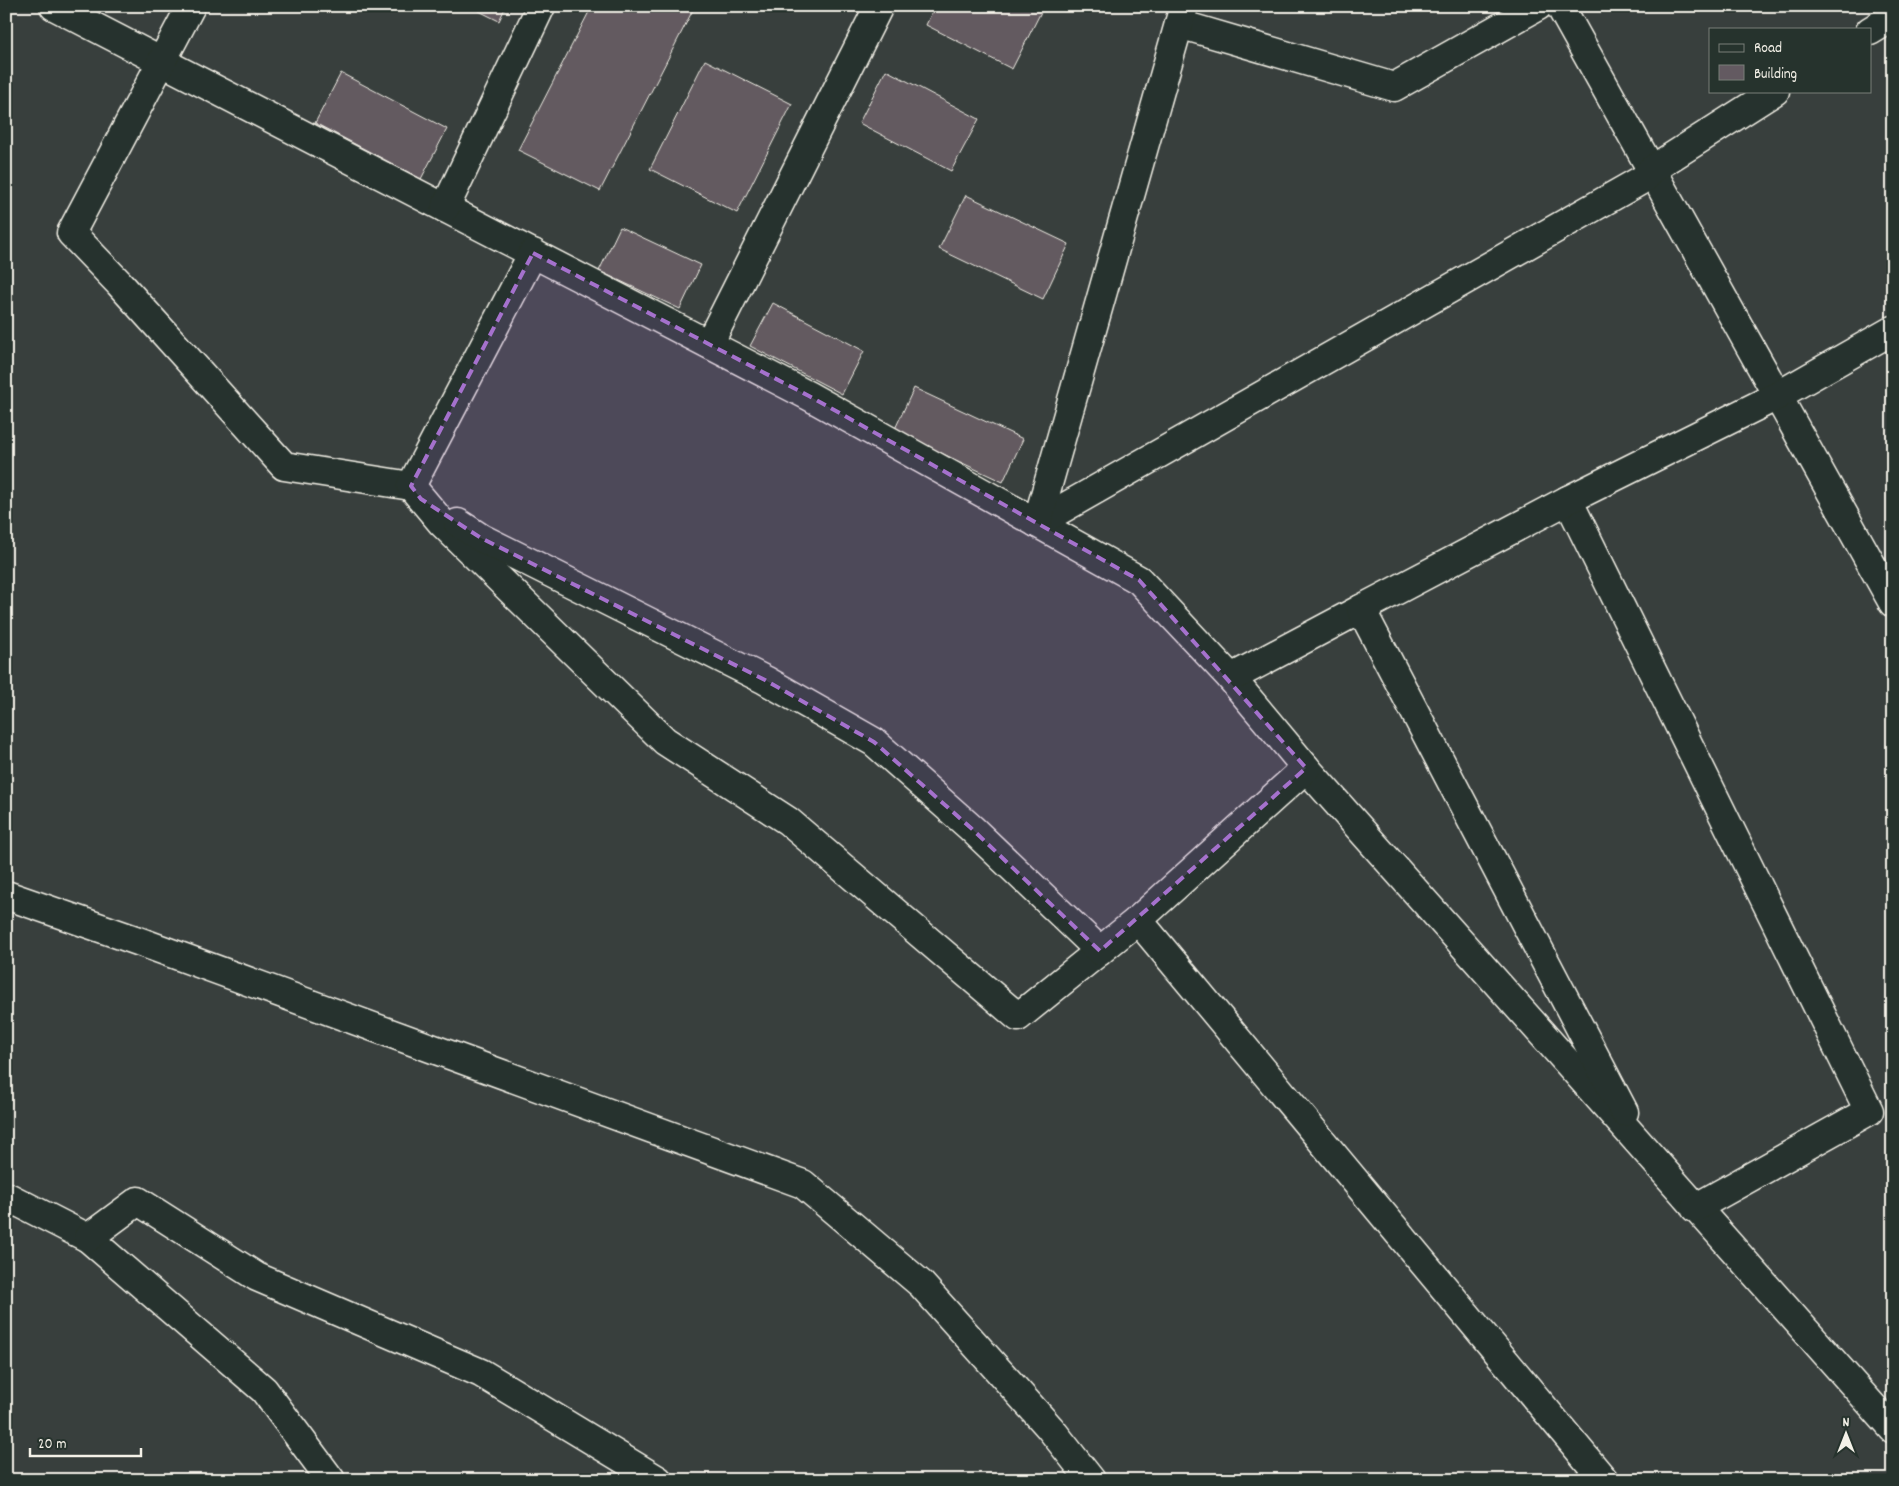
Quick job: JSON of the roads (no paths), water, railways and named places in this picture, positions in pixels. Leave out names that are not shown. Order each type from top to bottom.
[{"type":"street","points":[[54,6],[809,396],[1140,580],[1231,678],[1306,768],[1893,1429]]},
{"type":"street","points":[[191,6],[71,233],[119,283],[284,466],[416,493],[481,538],[765,680],[874,742],[971,828],[1100,951]]},
{"type":"street","points":[[445,208],[541,6]]},
{"type":"street","points":[[708,344],[879,6]]},
{"type":"street","points":[[1037,523],[1181,15],[1394,87],[1538,6]]},
{"type":"street","points":[[1560,6],[1893,604]]},
{"type":"street","points":[[1872,30],[1893,17]]},
{"type":"street","points":[[1037,523],[1645,178],[1651,170],[1773,92]]},
{"type":"street","points":[[416,493],[533,253]]},
{"type":"street","points":[[1231,678],[1568,500],[1777,396],[1893,330]]},
{"type":"street","points":[[416,493],[442,522],[665,741],[788,821],[1018,1017],[1138,920],[1306,768]]},
{"type":"street","points":[[1568,500],[1869,1111],[1695,1208]]},
{"type":"street","points":[[1361,609],[1643,1148]]},
{"type":"street","points":[[6,895],[138,941],[803,1184],[921,1284],[1050,1428],[1091,1480]]},
{"type":"street","points":[[1138,920],[1604,1480]]},
{"type":"street","points":[[6,1196],[88,1238],[264,1390],[331,1480]]},
{"type":"street","points":[[88,1238],[138,1201],[256,1277],[481,1373],[658,1480]]}]
